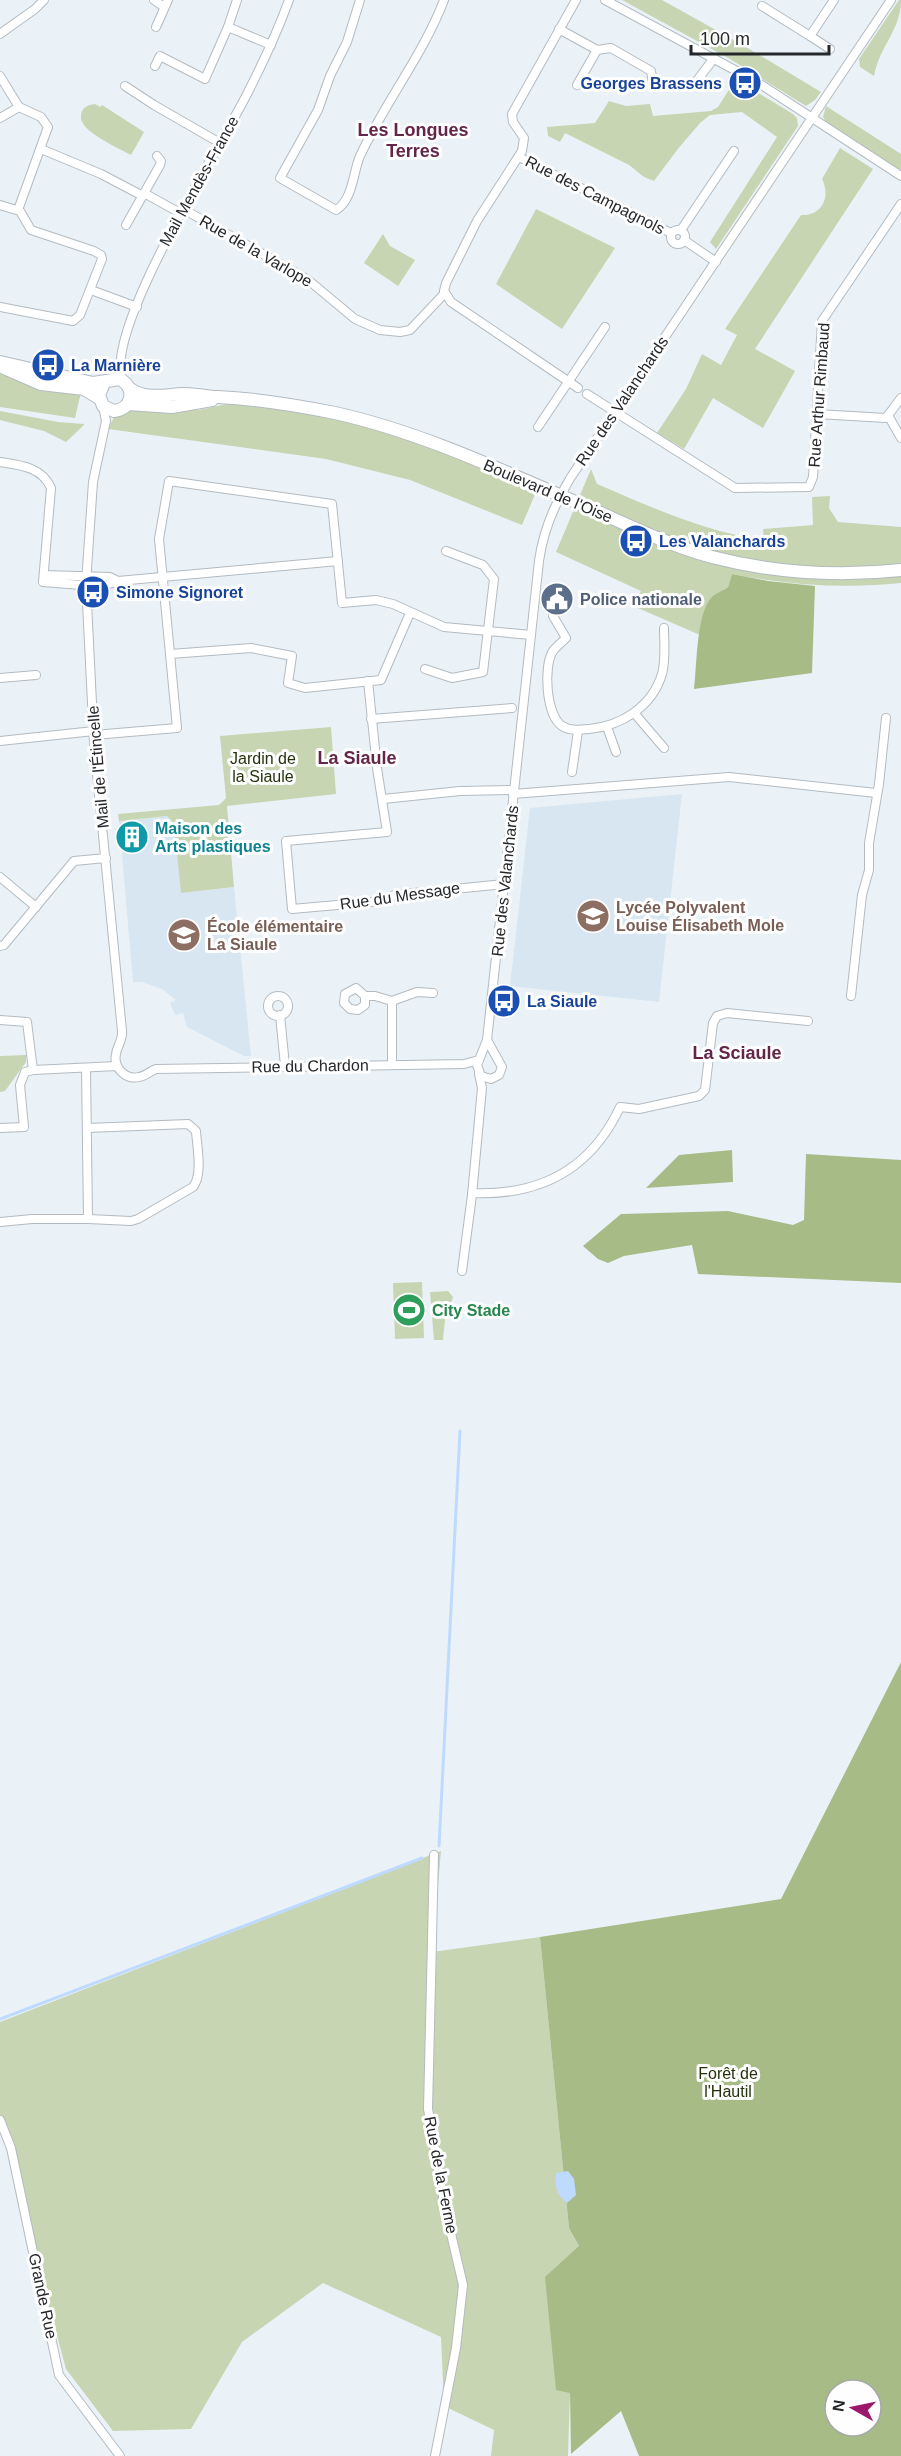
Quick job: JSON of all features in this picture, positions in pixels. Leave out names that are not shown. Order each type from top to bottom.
[{"type":"main road","points":[[0,364],[93,382],[126,384],[131,398],[128,404],[116,411],[84,389],[41,384],[0,364]]},
{"type":"main road","points":[[101,402],[100,388],[106,381]]},
{"type":"main road","name":"Boulevard de l'Oise","points":[[126,384],[136,392],[149,395],[185,394],[231,397],[301,406],[384,426],[432,442],[676,545],[736,562],[812,573],[846,574],[901,570]]},
{"type":"main road","name":"Boulevard de l'Oise","points":[[128,404],[178,407],[231,397]]},
{"type":"street","points":[[0,34],[25,17],[44,0]]},
{"type":"street","points":[[154,0],[166,4],[156,27]]},
{"type":"street","points":[[155,66],[160,56],[205,79],[237,0]]},
{"type":"street","name":"Mail Mendès-France","points":[[106,381],[119,366],[137,307],[182,211],[246,97],[289,0]]},
{"type":"street","points":[[360,0],[347,42],[330,76],[318,110],[279,178],[336,210],[350,188],[361,155],[444,0]]},
{"type":"street","points":[[576,0],[512,114],[513,122],[524,138],[524,146],[477,221],[446,283],[444,294],[451,302],[578,388]]},
{"type":"street","points":[[604,0],[714,58],[901,176]]},
{"type":"street","points":[[810,36],[834,0]]},
{"type":"street","name":"Rue des Valanchards","points":[[480,1059],[488,1040],[541,545],[559,496],[891,0]]},
{"type":"street","points":[[762,6],[830,49]]},
{"type":"street","points":[[228,27],[271,45]]},
{"type":"street","points":[[559,29],[597,50],[611,48],[645,67],[651,71],[653,83],[659,86],[696,82],[714,58]]},
{"type":"street","points":[[577,85],[597,50]]},
{"type":"street","points":[[0,76],[19,107],[43,118],[48,129],[18,210]]},
{"type":"street","points":[[125,86],[220,143]]},
{"type":"street","points":[[0,118],[19,107]]},
{"type":"street","name":"Rue de la Varlope","points":[[41,149],[182,211],[307,279],[347,314],[380,330],[400,332],[410,330],[444,294]]},
{"type":"street","name":"Rue des Campagnols","points":[[681,230],[734,151]]},
{"type":"street","points":[[126,225],[160,163],[157,156]]},
{"type":"street","name":"Rue des Campagnols","points":[[519,157],[671,233]]},
{"type":"street","name":"Rue Arthur Rimbaud","points":[[587,394],[730,485],[740,488],[803,489],[811,486],[821,330],[824,317],[901,204]]},
{"type":"street","points":[[0,205],[18,210],[31,230],[100,255],[101,262],[80,315],[73,321],[0,307]]},
{"type":"street","name":"Rue des Campagnols","points":[[675,229],[681,230],[685,235],[684,240],[679,244],[673,243],[671,233],[675,229]]},
{"type":"street","name":"Rue des Campagnols","points":[[684,240],[716,262]]},
{"type":"street","points":[[91,290],[137,307]]},
{"type":"street","points":[[538,427],[605,327]]},
{"type":"street","points":[[119,366],[126,384]]},
{"type":"street","points":[[889,417],[901,398]]},
{"type":"street","name":"Mail de l'Étincelle","points":[[101,402],[106,421],[93,482],[86,580],[94,733],[122,1031],[121,1041],[115,1055],[117,1066]]},
{"type":"street","points":[[106,421],[116,411]]},
{"type":"street","points":[[817,414],[889,417]]},
{"type":"street","points":[[889,417],[901,438]]},
{"type":"street","points":[[0,462],[32,468],[48,482],[51,488],[44,579],[86,580],[110,585],[118,581],[338,561]]},
{"type":"street","points":[[0,741],[177,728],[159,539],[169,481],[332,504],[342,603],[376,600],[393,604],[444,627],[531,635]]},
{"type":"street","points":[[425,669],[452,678],[483,672],[494,579],[483,565],[446,550]]},
{"type":"street","points":[[170,654],[251,648],[292,656],[288,683],[305,688],[381,680],[410,613]]},
{"type":"street","points":[[553,616],[566,638],[553,651],[549,663],[549,697],[552,714],[562,725],[578,730],[607,727],[634,714],[653,693],[662,673],[664,628]]},
{"type":"street","points":[[0,678],[36,675]]},
{"type":"street","points":[[368,681],[377,768],[383,799],[460,791],[513,792],[729,777],[876,793]]},
{"type":"street","points":[[371,719],[512,708]]},
{"type":"street","points":[[634,714],[664,748]]},
{"type":"street","points":[[851,996],[862,895],[869,870],[869,843],[879,784],[886,718]]},
{"type":"street","points":[[607,727],[616,752]]},
{"type":"street","points":[[573,772],[578,730]]},
{"type":"street","name":"Rue du Message","points":[[383,799],[387,832],[286,841],[292,909],[382,901],[394,895],[504,884]]},
{"type":"street","points":[[0,946],[4,945],[74,861],[106,858]]},
{"type":"street","points":[[0,877],[36,907]]},
{"type":"street","points":[[365,996],[375,996],[392,1001],[417,992],[433,993]]},
{"type":"street","points":[[392,1001],[392,1064]]},
{"type":"street","points":[[472,1193],[516,1192],[541,1184],[568,1171],[600,1142],[620,1107],[639,1108],[699,1096],[705,1090],[713,1023],[717,1016],[727,1013],[808,1021]]},
{"type":"street","points":[[280,1015],[285,1066]]},
{"type":"street","points":[[0,1020],[27,1023],[33,1070]]},
{"type":"street","points":[[482,1088],[501,1070],[500,1061],[488,1040]]},
{"type":"street","points":[[462,1271],[482,1088],[478,1072],[480,1059],[489,1054],[497,1057]]},
{"type":"street","name":"Rue du Chardon","points":[[117,1066],[126,1075],[139,1077],[156,1069],[464,1064],[480,1059]]},
{"type":"street","name":"Rue du Chardon","points":[[464,1064],[478,1072]]},
{"type":"street","points":[[0,1128],[24,1127],[20,1085],[25,1072],[117,1066]]},
{"type":"street","points":[[86,1068],[88,1220]]},
{"type":"street","points":[[478,1072],[489,1079]]},
{"type":"street","points":[[0,1222],[32,1219],[138,1219],[196,1184],[198,1171],[196,1131],[188,1124],[87,1128]]},
{"type":"street","name":"Rue de la Ferme","points":[[434,1855],[428,2109],[431,2141],[463,2285],[458,2337],[435,2456]]},
{"type":"street","name":"Grande Rue","points":[[0,2120],[11,2148],[59,2374],[120,2456]]},
{"type":"shaded area","name":"Lycée Polyvalent Louise Élisabeth Mole","points":[[682,794],[659,1002],[510,986],[530,808]]},
{"type":"shaded area","name":"École élémentaire La Siaule","points":[[167,816],[175,823],[181,893],[234,887],[251,1056],[244,1056],[187,1027],[183,1013],[175,1015],[170,1003],[176,1000],[162,989],[142,982],[133,982],[119,821]]},
{"type":"green space","points":[[622,0],[662,0],[821,92],[806,106],[730,59]]},
{"type":"green space","points":[[901,0],[898,20],[881,55],[874,76],[860,67],[859,59]]},
{"type":"green space","points":[[734,82],[750,88],[793,114],[797,118],[798,126],[716,249],[710,242],[777,137],[742,112],[710,115],[677,150],[654,181],[644,177],[629,165],[565,133],[560,142],[548,136],[547,127],[595,123],[609,101],[626,106],[650,104],[653,116],[711,111],[718,107]]},
{"type":"green space","points":[[95,104],[100,107],[102,105],[144,132],[131,155],[100,138],[86,127],[82,121],[82,112],[86,107]]},
{"type":"green space","points":[[826,106],[901,154],[901,171],[827,124],[823,117]]},
{"type":"green space","points":[[840,148],[873,169],[755,349],[795,371],[763,428],[713,398],[684,449],[657,433],[686,389],[702,354],[721,365],[737,335],[725,329],[801,215],[814,212],[823,204],[825,186],[822,179]]},
{"type":"green space","points":[[536,209],[615,248],[562,329],[496,284]]},
{"type":"green space","points":[[383,234],[390,246],[415,260],[398,286],[364,263]]},
{"type":"green space","points":[[0,371],[81,392],[75,418],[0,407]]},
{"type":"green space","points":[[236,402],[312,414],[388,433],[444,453],[536,492],[522,525],[410,480],[326,459],[108,429],[114,417],[136,408],[161,411],[199,410]]},
{"type":"green space","points":[[0,411],[84,425],[66,442],[44,431],[0,420]]},
{"type":"green space","points":[[591,469],[597,484],[658,510],[699,525],[764,540],[763,529],[813,525],[812,497],[830,496],[829,508],[838,522],[901,527],[901,583],[858,586],[816,585],[732,574],[728,587],[715,597],[708,607],[700,635],[631,605],[641,591],[556,552]]},
{"type":"green space","points":[[732,574],[815,586],[812,673],[694,689],[698,640],[703,615],[712,597],[728,587]]},
{"type":"green space","name":"Jardin de la Siaule","points":[[331,727],[336,794],[227,806],[234,887],[181,893],[174,823],[167,816],[119,821],[118,814],[219,805],[226,798],[220,736]]},
{"type":"green space","points":[[26,1055],[26,1062],[5,1091],[0,1092],[0,1056]]},
{"type":"green space","points":[[732,1150],[733,1182],[646,1188],[679,1155]]},
{"type":"green space","points":[[806,1154],[901,1160],[901,1283],[698,1274],[692,1245],[624,1256],[608,1263],[598,1259],[583,1246],[621,1214],[728,1211],[793,1225],[804,1220]]},
{"type":"green space","name":"City Stade","points":[[422,1282],[424,1338],[395,1339],[393,1283]]},
{"type":"green space","points":[[448,1291],[453,1297],[452,1315],[445,1319],[443,1340],[434,1340],[430,1292]]},
{"type":"green space","name":"Forêt de l'Hautil","points":[[901,1662],[901,2456],[639,2456],[621,2411],[571,2454],[570,2393],[556,2390],[545,2277],[579,2246],[569,2228],[540,1937],[781,1899]]},
{"type":"green space","points":[[441,1851],[432,1952],[540,1937],[569,2228],[579,2246],[568,2456],[491,2456],[494,2430],[444,2406],[441,2337],[323,2283],[242,2342],[191,2429],[113,2431],[66,2369],[0,2124],[0,2022]]},
{"type":"water","points":[[568,2171],[574,2179],[576,2195],[567,2203],[558,2193],[556,2173]]},
{"type":"waterway","points":[[439,1846],[460,1431]]},
{"type":"waterway","points":[[0,2019],[422,1858]]},
{"type":"place","name":"Georges Brassens","points":[[745,83]]},
{"type":"place","name":"La Marnière","points":[[48,365]]},
{"type":"place","name":"Les Valanchards","points":[[636,541]]},
{"type":"place","name":"Simone Signoret","points":[[93,592]]},
{"type":"place","name":"Police nationale","points":[[557,599]]},
{"type":"place","name":"Maison des Arts plastiques","points":[[132,837]]},
{"type":"place","name":"Lycée Polyvalent Louise Élisabeth Mole","points":[[593,916]]},
{"type":"place","name":"École élémentaire La Siaule","points":[[184,935]]},
{"type":"place","name":"La Siaule","points":[[504,1001]]},
{"type":"place","name":"City Stade","points":[[409,1310]]},
{"type":"district","name":"Les Longues Terres","points":[[413,140]]},
{"type":"district","name":"La Siaule","points":[[357,758]]},
{"type":"district","name":"La Sciaule","points":[[737,1053]]}]
